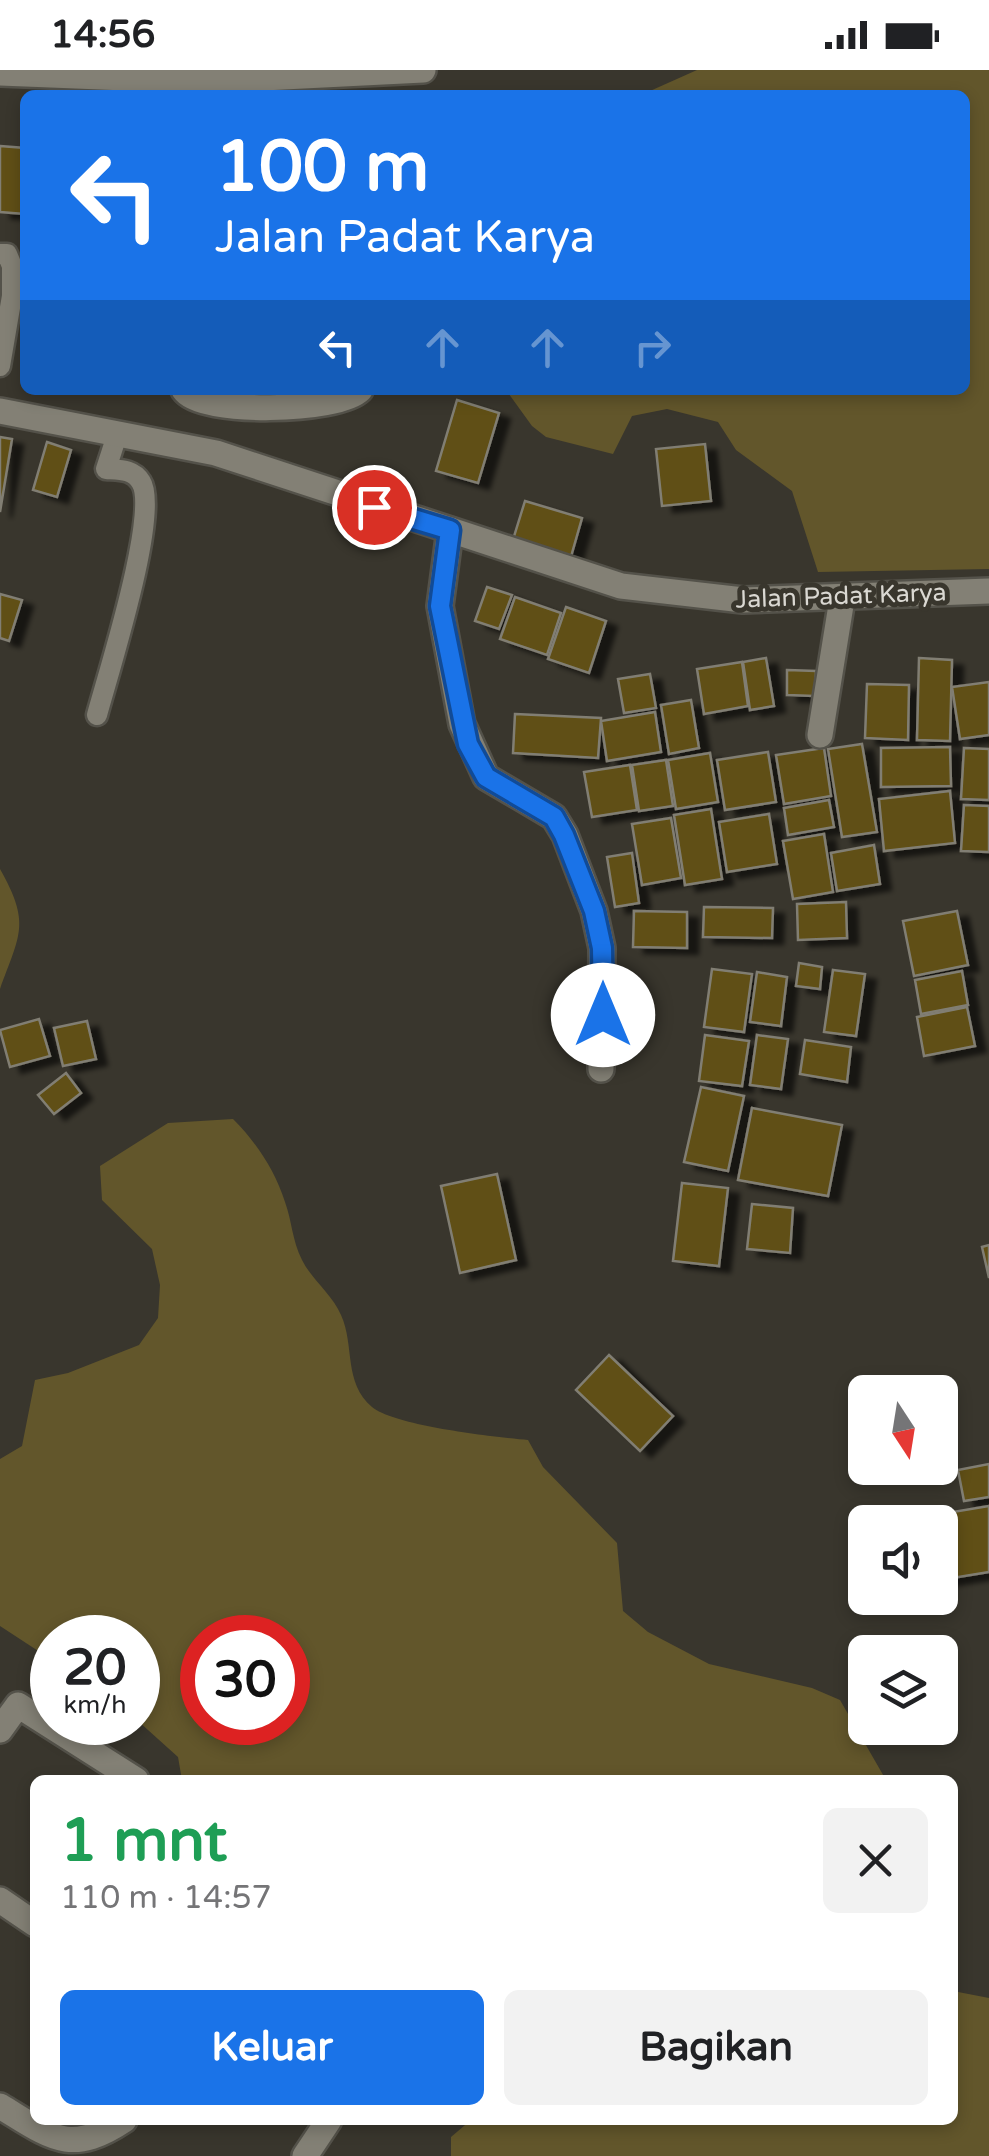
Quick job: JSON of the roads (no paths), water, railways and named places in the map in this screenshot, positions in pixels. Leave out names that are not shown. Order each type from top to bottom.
[{"type":"street","points":[[0,73],[54,79],[423,70]]},
{"type":"street","points":[[191,395],[200,401],[224,405],[324,406],[349,395]]},
{"type":"street","name":"Jalan Padat Karya","points":[[0,412],[216,453],[620,586],[743,600],[989,591]]},
{"type":"street","points":[[450,530],[440,606],[462,724],[486,777],[554,817],[564,835],[594,911],[602,948],[601,1068]]},
{"type":"street","points":[[820,735],[842,598]]},
{"type":"street","points":[[0,1730],[18,1706],[128,1775]]},
{"type":"street","points":[[0,1900],[30,1921]]},
{"type":"street","points":[[0,2106],[30,2124]]},
{"type":"street","points":[[31,2125],[90,2156]]},
{"type":"street","points":[[65,2146],[97,2141],[118,2125]]},
{"type":"street","points":[[304,2156],[326,2125]]},
{"type":"lane","points":[[0,254],[7,254],[13,272],[0,366]]},
{"type":"lane","points":[[97,715],[147,518],[141,482],[131,471],[106,468],[118,432]]}]
